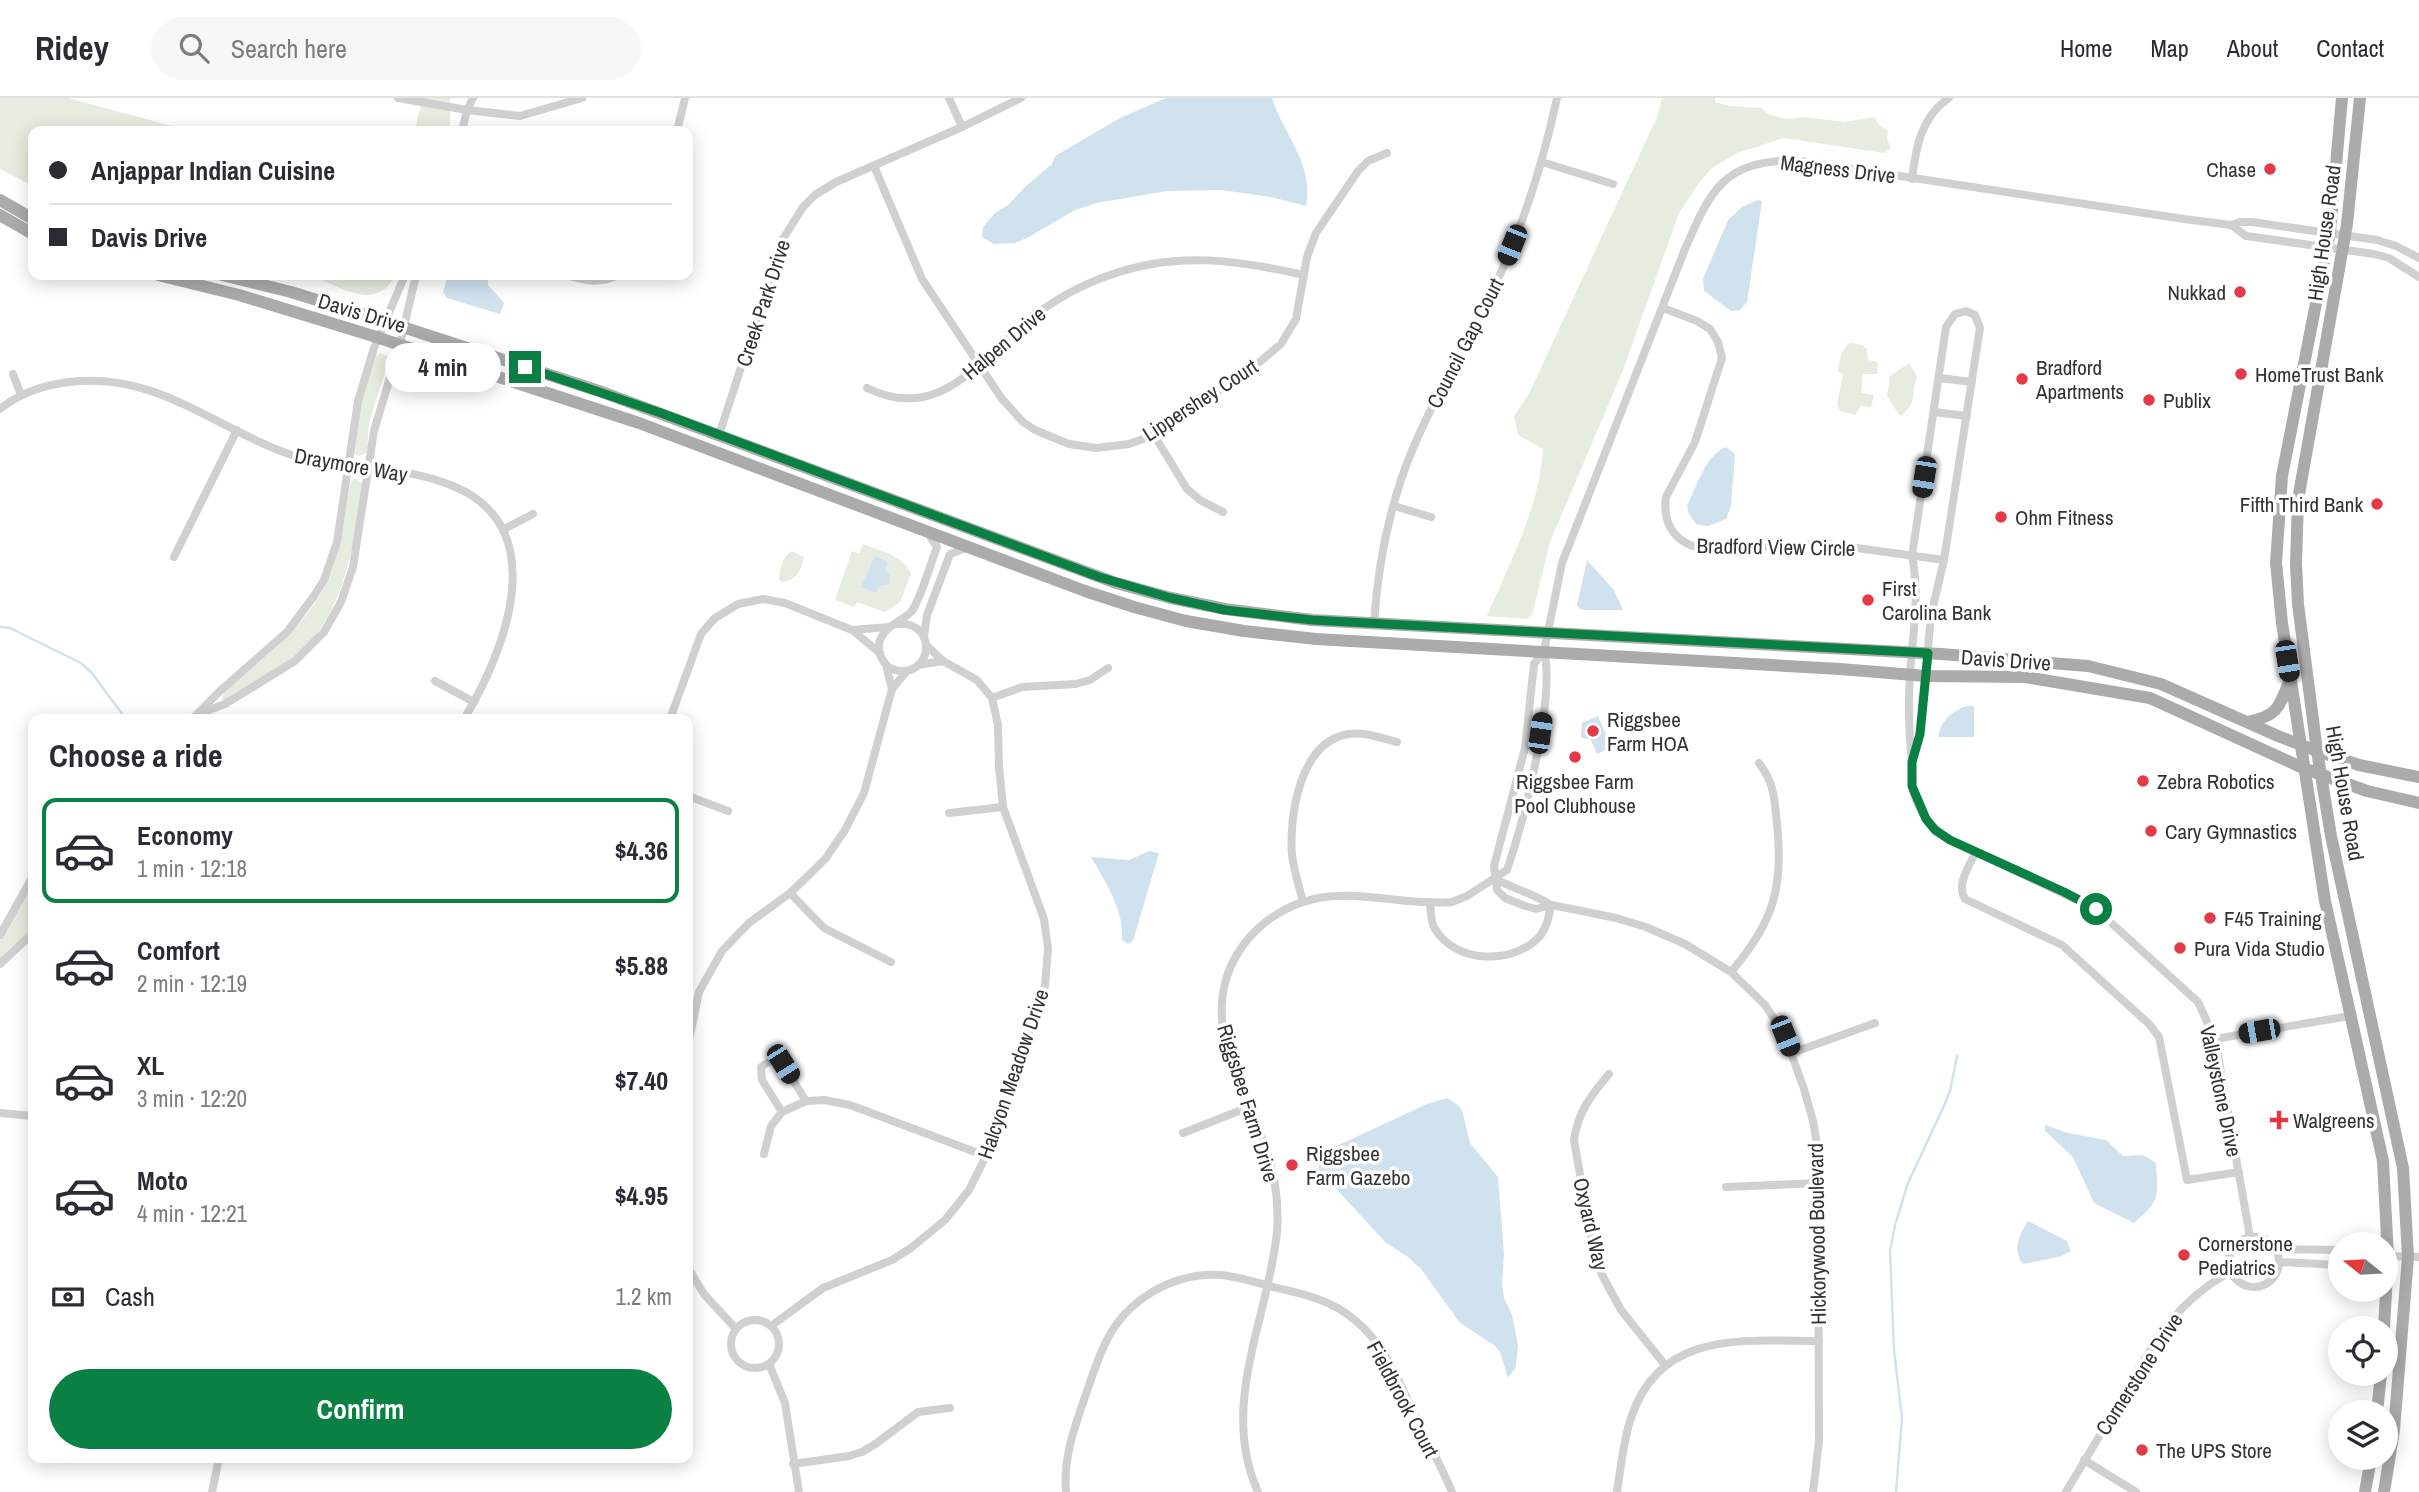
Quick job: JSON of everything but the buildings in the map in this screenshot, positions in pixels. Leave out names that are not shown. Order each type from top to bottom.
[{"type":"main road","name":"High House Road","points":[[2342,98],[2330,232],[2282,475],[2277,586],[2325,901],[2383,1161],[2385,1232]]},
{"type":"main road","name":"High House Road","points":[[2360,98],[2344,250],[2295,529],[2298,604],[2317,751],[2349,924],[2403,1168],[2414,1257],[2385,1492]]},
{"type":"main road","points":[[0,200],[28,216]]},
{"type":"main road","points":[[0,215],[28,231]]},
{"type":"main road","name":"Davis Drive","points":[[178,280],[239,295],[400,344],[639,423],[968,548],[1133,607],[1186,621],[1316,639],[1926,676],[2025,677],[2150,698],[2303,768],[2367,791],[2419,803]]},
{"type":"main road","name":"Davis Drive","points":[[242,280],[386,321],[602,392],[1116,583],[1171,598],[1274,617],[1928,653],[2088,666],[2134,676],[2183,692],[2317,751],[2359,765],[2419,777]]},
{"type":"main road","points":[[2248,722],[2272,715],[2280,705],[2290,679]]},
{"type":"main road","points":[[2349,1016],[2356,1018],[2364,1035],[2379,1052]]},
{"type":"main road","points":[[2365,1492],[2369,1470]]},
{"type":"street","points":[[398,98],[520,116],[582,98]]},
{"type":"street","points":[[459,98],[467,110]]},
{"type":"street","points":[[463,126],[473,98]]},
{"type":"street","points":[[948,98],[962,127]]},
{"type":"street","name":"Creek Park Drive","points":[[719,435],[786,231],[798,213],[815,195],[836,182],[1021,98]]},
{"type":"street","name":"Council Gap Court","points":[[1374,624],[1379,573],[1402,477],[1501,273],[1542,162],[1557,98]]},
{"type":"street","points":[[1912,179],[1917,143],[1923,126],[1941,103],[1950,98]]},
{"type":"street","points":[[678,126],[682,99]]},
{"type":"street","name":"Lippershey Court","points":[[874,166],[922,279],[1012,411],[1035,430],[1053,439],[1081,447],[1112,447],[1154,435],[1256,365],[1280,344],[1296,319],[1307,257],[1316,233],[1358,171],[1368,161],[1387,153]]},
{"type":"street","name":"Magness Drive","points":[[1547,633],[1562,564],[1705,203],[1727,178],[1755,164],[1794,160],[2231,225],[2252,222],[2346,234],[2387,242],[2419,258]]},
{"type":"street","points":[[1542,162],[1613,184]]},
{"type":"street","name":"Magness Drive","points":[[2231,225],[2246,236],[2382,256],[2419,277]]},
{"type":"street","name":"Halpen Drive","points":[[867,388],[896,399],[916,398],[946,390],[980,365],[1043,309],[1091,282],[1130,269],[1178,260],[1223,260],[1304,275]]},
{"type":"street","points":[[201,713],[221,690],[275,644],[314,597],[334,555],[358,401],[402,280]]},
{"type":"street","points":[[201,713],[226,704],[280,673],[324,632],[341,602],[350,576],[378,412],[400,344],[415,280]]},
{"type":"street","points":[[583,280],[607,280]]},
{"type":"street","name":"Bradford View Circle","points":[[1663,308],[1710,329],[1718,342],[1722,358],[1695,442],[1666,497],[1665,506],[1670,529],[1678,540],[1686,545],[1704,549],[1812,543],[1944,560]]},
{"type":"street","name":"Valleystone Drive","points":[[1912,762],[1920,734],[1931,615],[1944,560],[1980,328],[1975,315],[1966,311],[1955,314],[1946,327],[1912,555],[1916,594],[1910,675],[1909,751],[1912,786],[1926,819],[1935,830],[1975,853],[2096,909],[2189,992],[2204,1013],[2215,1039],[2250,1237]]},
{"type":"street","points":[[13,374],[21,396]]},
{"type":"street","points":[[1939,378],[1972,382]]},
{"type":"street","name":"Draymore Way","points":[[0,409],[21,396],[67,382],[121,383],[150,389],[174,399],[295,456],[430,479],[455,487],[478,500],[504,529],[513,561],[512,590],[490,670],[467,714]]},
{"type":"street","points":[[1934,412],[1967,416]]},
{"type":"street","points":[[174,557],[237,430]]},
{"type":"street","points":[[1154,435],[1187,489],[1200,500],[1223,512]]},
{"type":"street","points":[[1394,506],[1431,517]]},
{"type":"street","points":[[504,529],[533,514]]},
{"type":"street","points":[[880,653],[880,639],[913,611],[937,547],[928,533]]},
{"type":"street","points":[[918,665],[923,659],[927,615],[950,554],[968,548]]},
{"type":"street","points":[[672,714],[701,634],[715,618],[737,604],[763,599],[773,600],[852,630],[880,653],[892,689]]},
{"type":"street","points":[[852,630],[903,623],[916,627],[943,661],[977,680],[992,698],[1022,687],[1076,684],[1090,680],[1108,668]]},
{"type":"street","name":"Riggsbee Farm Drive","points":[[1258,1492],[1244,1449],[1242,1404],[1277,1233],[1276,1194],[1266,1151],[1228,1053],[1220,1016],[1224,987],[1232,964],[1251,936],[1272,918],[1303,902],[1339,896],[1452,902],[1496,879],[1507,870],[1514,852],[1533,769],[1545,699],[1547,665],[1544,652],[1547,633]]},
{"type":"street","name":"Riggsbee Farm Drive","points":[[1496,879],[1494,866],[1525,747],[1534,664],[1544,652]]},
{"type":"street","points":[[693,1021],[699,992],[714,962],[739,932],[790,892],[826,858],[855,814],[870,774],[892,689],[906,671],[918,665],[943,661]]},
{"type":"street","points":[[886,665],[906,671]]},
{"type":"street","points":[[435,681],[474,702]]},
{"type":"street","name":"Halcyon Meadow Drive","points":[[771,1326],[823,1288],[892,1260],[929,1235],[969,1191],[986,1156],[1041,1001],[1047,969],[1046,931],[1040,902],[1003,807],[998,725],[992,698]]},
{"type":"street","points":[[1303,902],[1293,858],[1293,823],[1303,780],[1312,757],[1328,742],[1347,734],[1367,734],[1397,742]]},
{"type":"street","points":[[1731,972],[1761,932],[1779,877],[1780,855],[1773,790],[1771,779],[1759,763]]},
{"type":"street","points":[[693,798],[729,811]]},
{"type":"street","points":[[949,813],[1003,807]]},
{"type":"street","points":[[1975,853],[1961,884],[1965,899],[2062,945],[2149,1024],[2159,1037],[2187,1180],[2239,1172]]},
{"type":"street","points":[[1430,902],[1432,922],[1442,938],[1452,946],[1465,953],[1483,956],[1512,953],[1534,941],[1546,926],[1551,905],[1496,879]]},
{"type":"street","name":"Hickorywood Boulevard","points":[[1496,879],[1499,894],[1512,902],[1536,909],[1551,905],[1616,918],[1646,927],[1685,944],[1731,972],[1765,1005],[1778,1023],[1792,1053],[1813,1122],[1819,1184],[1819,1441],[1813,1492]]},
{"type":"street","points":[[0,935],[28,885]]},
{"type":"street","points":[[790,892],[824,928],[891,962]]},
{"type":"street","points":[[0,964],[28,938]]},
{"type":"street","points":[[2215,1039],[2349,1016]]},
{"type":"street","points":[[1792,1053],[1875,1023]]},
{"type":"street","points":[[782,1112],[760,1076],[761,1067],[765,1063],[772,1060],[783,1064],[806,1101]]},
{"type":"street","name":"Oxyard Way","points":[[1609,1074],[1580,1113],[1574,1140],[1592,1243],[1610,1293],[1665,1365]]},
{"type":"street","points":[[764,1154],[771,1126],[782,1112],[806,1101],[824,1100],[850,1105],[986,1156]]},
{"type":"street","points":[[1184,1133],[1249,1107]]},
{"type":"street","points":[[0,1113],[28,1116]]},
{"type":"street","points":[[1726,1187],[1819,1184]]},
{"type":"street","points":[[2250,1237],[2264,1239],[2275,1249],[2279,1262],[2275,1276],[2270,1281],[2258,1287],[2244,1286],[2230,1272],[2228,1264],[2231,1250],[2236,1244],[2250,1237]]},
{"type":"street","points":[[2275,1249],[2328,1250]]},
{"type":"street","points":[[2279,1262],[2328,1264]]},
{"type":"street","name":"Cornerstone Drive","points":[[2066,1492],[2151,1348],[2179,1310],[2204,1286],[2230,1272]]},
{"type":"street","points":[[693,1276],[704,1294],[736,1329]]},
{"type":"street","name":"Fieldbrook Court","points":[[1066,1492],[1067,1458],[1077,1421],[1105,1343],[1120,1319],[1153,1291],[1185,1278],[1222,1276],[1327,1302],[1364,1329],[1379,1346],[1391,1367],[1451,1492]]},
{"type":"street","points":[[749,1321],[765,1322],[771,1326],[780,1346],[769,1364],[763,1368],[749,1368],[737,1361],[733,1356],[731,1342],[736,1329],[749,1321]]},
{"type":"street","points":[[1617,1492],[1628,1429],[1635,1406],[1665,1365],[1717,1342],[1819,1341]]},
{"type":"street","points":[[769,1364],[785,1403],[799,1492]]},
{"type":"street","points":[[793,1464],[862,1452],[918,1412],[950,1408]]},
{"type":"street","points":[[2084,1460],[2136,1492]]},
{"type":"street","points":[[212,1492],[218,1463]]},
{"type":"shaded area","points":[[0,98],[68,98],[172,126],[28,126],[28,183],[0,169]]},
{"type":"shaded area","points":[[422,98],[450,98],[450,126],[416,126]]},
{"type":"shaded area","points":[[1662,98],[1715,98],[1715,102],[1761,108],[1768,114],[1787,119],[1805,117],[1844,122],[1875,117],[1877,123],[1888,131],[1887,139],[1891,149],[1884,153],[1784,138],[1737,153],[1712,168],[1699,183],[1679,213],[1623,370],[1550,542],[1532,615],[1526,619],[1487,616],[1530,514],[1543,449],[1518,435],[1514,416],[1529,394],[1657,117]]},
{"type":"shaded area","points":[[323,280],[392,280],[378,293],[357,294]]},
{"type":"shaded area","points":[[1850,343],[1862,345],[1867,349],[1868,360],[1878,362],[1877,374],[1863,374],[1861,393],[1874,395],[1871,407],[1861,406],[1855,415],[1840,411],[1837,404],[1843,374],[1838,372],[1840,359]]},
{"type":"shaded area","points":[[380,353],[389,357],[388,363],[369,422],[367,453],[359,456],[354,451],[359,407],[374,358]]},
{"type":"shaded area","points":[[1909,363],[1917,380],[1911,405],[1900,416],[1887,396],[1890,376]]},
{"type":"shaded area","points":[[353,479],[363,485],[355,532],[344,579],[325,622],[311,641],[287,664],[225,701],[221,699],[225,690],[287,636],[314,605],[332,570]]},
{"type":"shaded area","points":[[863,544],[897,558],[911,574],[900,602],[885,612],[857,602],[854,607],[835,600],[852,551],[859,554]]},
{"type":"shaded area","points":[[792,551],[804,557],[795,577],[782,582],[779,580],[782,563]]},
{"type":"shaded area","points":[[28,890],[28,933],[0,961],[0,941]]},
{"type":"water","points":[[1166,98],[1272,98],[1302,163],[1306,176],[1306,206],[1271,197],[1221,190],[1167,191],[1097,203],[1075,210],[1015,243],[994,244],[982,237],[983,227],[995,213],[1008,205],[1052,164],[1055,156],[1120,118]]},
{"type":"water","points":[[1757,200],[1762,201],[1747,302],[1740,310],[1731,311],[1704,291],[1703,279],[1728,220],[1742,207]]},
{"type":"water","points":[[447,280],[488,280],[488,285],[504,303],[500,314],[447,298],[443,292]]},
{"type":"water","points":[[1726,447],[1735,454],[1731,506],[1726,519],[1708,526],[1696,524],[1687,506],[1707,464]]},
{"type":"water","points":[[875,556],[888,562],[885,570],[890,576],[889,584],[879,586],[876,593],[861,587]]},
{"type":"water","points":[[1587,560],[1614,590],[1623,610],[1586,610],[1577,605]]},
{"type":"water","points":[[1967,706],[1974,706],[1974,737],[1938,737],[1948,717]]},
{"type":"water","name":"Riggsbee Farm HOA","points":[[1598,716],[1612,747],[1597,754],[1590,739],[1581,738],[1582,723]]},
{"type":"water","points":[[1149,851],[1159,853],[1133,941],[1128,944],[1122,940],[1120,919],[1113,897],[1091,857],[1129,860]]},
{"type":"water","points":[[1447,1098],[1462,1110],[1470,1143],[1498,1177],[1504,1254],[1502,1283],[1518,1344],[1516,1367],[1508,1378],[1500,1352],[1494,1345],[1460,1323],[1421,1269],[1385,1242],[1319,1170],[1321,1158],[1330,1149],[1427,1104]]},
{"type":"water","points":[[2045,1125],[2068,1133],[2106,1140],[2123,1156],[2143,1155],[2156,1163],[2157,1192],[2153,1204],[2134,1223],[2094,1203],[2073,1157],[2045,1131]]},
{"type":"water","points":[[2028,1221],[2067,1241],[2071,1251],[2062,1256],[2023,1264],[2017,1248]]},
{"type":"waterway","points":[[0,627],[10,628],[81,663],[91,672],[122,714]]},
{"type":"waterway","points":[[1896,1492],[1902,1418],[1894,1350],[1890,1251],[1908,1183],[1950,1091],[1957,1056]]},
{"type":"place","name":"Chase","points":[[2270,169]]},
{"type":"place","name":"Nukkad","points":[[2240,292]]},
{"type":"place","name":"HomeTrust Bank","points":[[2241,374]]},
{"type":"place","name":"Bradford Apartments","points":[[2022,379]]},
{"type":"place","name":"Publix","points":[[2149,400]]},
{"type":"place","name":"Fifth Third Bank","points":[[2377,504]]},
{"type":"place","name":"Ohm Fitness","points":[[2001,517]]},
{"type":"place","name":"First Carolina Bank","points":[[1868,600]]},
{"type":"place","name":"Riggsbee Farm HOA","points":[[1593,731]]},
{"type":"place","name":"Riggsbee Farm Pool Clubhouse","points":[[1575,757]]},
{"type":"place","name":"Zebra Robotics","points":[[2143,781]]},
{"type":"place","name":"Cary Gymnastics","points":[[2151,831]]},
{"type":"place","name":"F45 Training","points":[[2210,918]]},
{"type":"place","name":"Pura Vida Studio","points":[[2180,948]]},
{"type":"place","name":"Walgreens","points":[[2279,1120]]},
{"type":"place","name":"Riggsbee Farm Gazebo","points":[[1292,1165]]},
{"type":"place","name":"Cornerstone Pediatrics","points":[[2184,1255]]},
{"type":"place","name":"The UPS Store","points":[[2142,1450]]},
{"type":"route","points":[[525,367],[661,413],[1082,572],[1171,598],[1225,610],[1312,620],[1928,653],[1920,734],[1911,775],[1915,797],[1926,819],[1935,830],[1950,840],[2096,909]]}]
